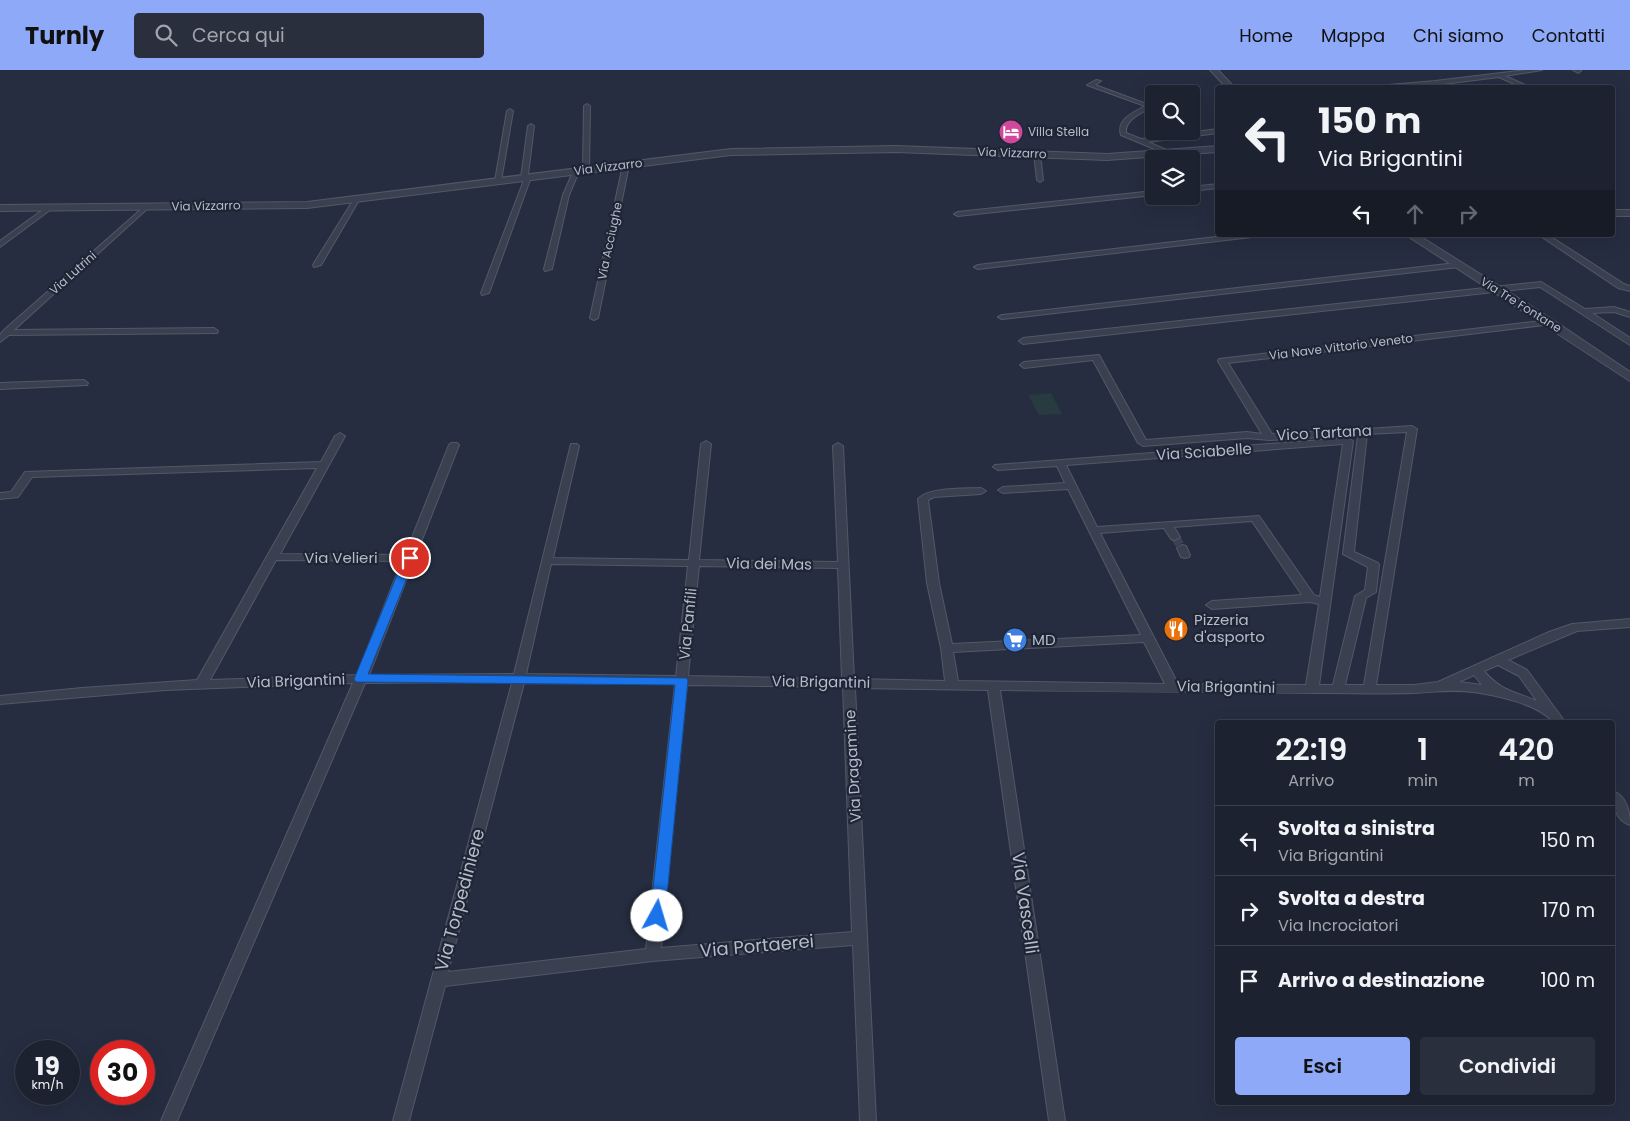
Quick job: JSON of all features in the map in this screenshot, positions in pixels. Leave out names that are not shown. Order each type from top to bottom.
[{"type":"street","points":[[1214,70],[1229,85]]},
{"type":"street","points":[[1488,70],[1522,85]]},
{"type":"street","points":[[1403,85],[1501,76],[1539,70]]},
{"type":"street","points":[[1098,81],[1090,85],[1149,106],[1129,118],[1122,128],[1125,136],[1162,150]]},
{"type":"street","points":[[586,170],[587,106]]},
{"type":"street","points":[[498,181],[510,111]]},
{"type":"street","points":[[486,293],[526,177],[531,126]]},
{"type":"street","points":[[1141,141],[1215,131]]},
{"type":"street","name":"Via Vizzarro","points":[[0,208],[307,205],[731,152],[896,149],[1107,157],[1145,155]]},
{"type":"street","name":"Via Vizzarro","points":[[1200,150],[1215,149]]},
{"type":"street","points":[[1038,154],[1040,180]]},
{"type":"street","name":"Via Acciughe","points":[[594,318],[626,165]]},
{"type":"street","points":[[548,269],[566,195],[576,171]]},
{"type":"street","points":[[1200,188],[1215,186]]},
{"type":"street","points":[[958,214],[1145,194]]},
{"type":"street","points":[[317,265],[356,200]]},
{"type":"street","points":[[0,245],[50,207]]},
{"type":"street","name":"Via Lutrini","points":[[3,336],[146,207]]},
{"type":"street","points":[[1615,214],[1630,213]]},
{"type":"street","points":[[978,267],[1235,237]]},
{"type":"street","name":"Via Tre Fontane","points":[[1414,237],[1548,322],[1630,377]]},
{"type":"street","points":[[1547,237],[1621,286],[1630,289]]},
{"type":"street","points":[[1002,317],[1456,265]]},
{"type":"street","points":[[1023,341],[1541,284],[1630,342]]},
{"type":"street","points":[[1584,312],[1615,309],[1622,310],[1630,315]]},
{"type":"street","name":"Via Nave Vittorio Veneto","points":[[1269,437],[1222,361],[1548,322]]},
{"type":"street","points":[[3,336],[214,332]]},
{"type":"street","name":"Vico Tartana","points":[[1024,366],[1096,357],[1143,443],[1247,435],[1269,437],[1362,430],[1412,429],[1369,689]]},
{"type":"street","points":[[0,386],[84,383]]},
{"type":"street","points":[[1338,688],[1361,596],[1370,592],[1374,565],[1348,554],[1362,430]]},
{"type":"street","points":[[201,684],[340,436]]},
{"type":"street","name":"Via Sciabelle","points":[[1060,463],[1348,440],[1323,601],[1312,688]]},
{"type":"street","name":"Via Panfili","points":[[653,955],[706,444]]},
{"type":"street","points":[[169,1121],[360,679],[454,445]]},
{"type":"street","name":"Via Torpediniere","points":[[401,1121],[519,678],[574,446]]},
{"type":"street","name":"Via Dragamine","points":[[838,446],[868,1121]]},
{"type":"street","points":[[998,467],[1060,463],[1173,687]]},
{"type":"street","points":[[0,496],[14,495],[29,474],[324,465]]},
{"type":"street","points":[[1003,490],[1071,486]]},
{"type":"street","points":[[952,684],[947,648],[932,583],[923,499],[933,494],[981,491]]},
{"type":"street","points":[[1094,530],[1255,518],[1310,598]]},
{"type":"street","points":[[1167,524],[1175,537]]},
{"type":"street","name":"Via Velieri","points":[[272,558],[410,558]]},
{"type":"street","name":"Via dei Mas","points":[[547,562],[843,565]]},
{"type":"street","points":[[1212,605],[1310,598],[1323,601]]},
{"type":"street","name":"Via Brigantini","points":[[0,700],[201,684],[360,679],[519,678],[1173,687],[1414,688],[1440,686],[1552,635],[1576,627],[1630,623]]},
{"type":"street","points":[[947,648],[1148,638]]},
{"type":"street","points":[[1523,648],[1524,655],[1521,662],[1523,673],[1555,718]]},
{"type":"street","points":[[1499,660],[1523,673]]},
{"type":"street","points":[[1476,670],[1490,686],[1506,694]]},
{"type":"street","name":"Via Vascelli","points":[[993,684],[1057,1121]]},
{"type":"street","points":[[1440,686],[1458,686],[1506,694],[1527,700],[1555,718]]},
{"type":"street","points":[[1615,800],[1630,820]]},
{"type":"street","name":"Via Portaerei","points":[[438,980],[653,955],[861,938]]},
{"type":"shaded area","points":[[1051,393],[1062,414],[1039,415],[1028,395]]},
{"type":"tunnel","points":[[1175,537],[1182,548]]},
{"type":"place","name":"Villa Stella","points":[[1011,132]]},
{"type":"place","name":"Pizzeria d'asporto","points":[[1176,629]]},
{"type":"place","name":"MD","points":[[1015,640]]},
{"type":"route","points":[[410,558],[360,679],[682,680],[657,916]]}]
